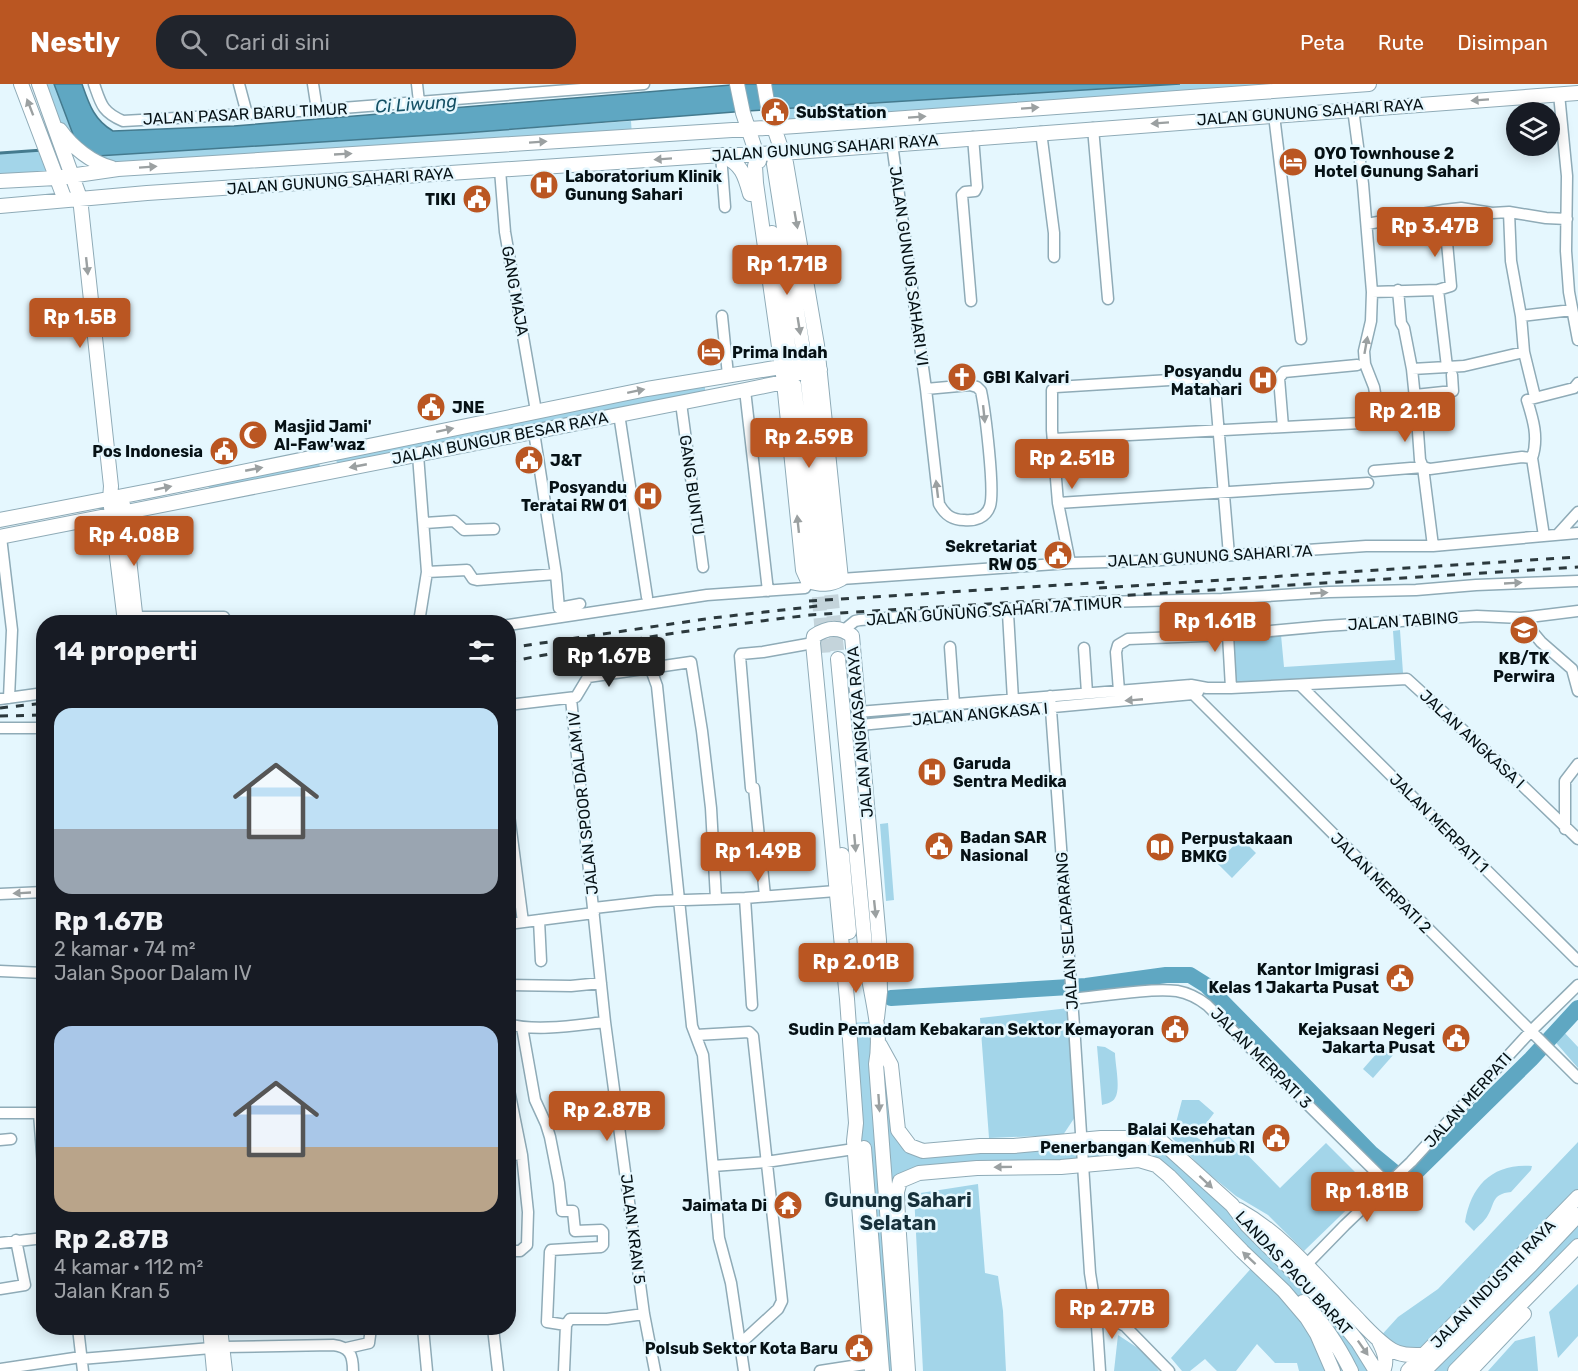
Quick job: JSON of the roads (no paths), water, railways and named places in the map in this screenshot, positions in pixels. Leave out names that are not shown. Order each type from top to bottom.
[{"type":"main road","points":[[21,84],[65,200]]},
{"type":"main road","points":[[39,84],[80,198],[114,494],[131,615]]},
{"type":"main road","points":[[737,84],[748,129],[762,165],[824,578]]},
{"type":"main road","points":[[764,84],[769,111],[786,163],[819,365],[824,578]]},
{"type":"main road","name":"JALAN GUNUNG SAHARI RAYA","points":[[0,182],[56,178],[118,169],[748,129],[1369,84]]},
{"type":"main road","name":"JALAN GUNUNG SAHARI RAYA","points":[[0,206],[80,198],[721,155],[757,156],[973,137],[1578,93]]},
{"type":"main road","points":[[972,113],[973,137]]},
{"type":"main road","points":[[55,125],[85,155],[103,166],[118,169]]},
{"type":"main road","points":[[782,153],[774,164],[792,360]]},
{"type":"main road","points":[[721,155],[742,168],[762,230],[792,360]]},
{"type":"main road","points":[[757,156],[755,166],[762,230]]},
{"type":"main road","name":"JALAN BUNGUR BESAR RAYA","points":[[0,520],[114,494],[196,481],[536,411],[728,375],[792,360],[819,365]]},
{"type":"main road","name":"JALAN BUNGUR BESAR RAYA","points":[[1,537],[619,414],[795,383],[792,374],[819,365]]},
{"type":"main road","points":[[710,378],[713,396]]},
{"type":"main road","points":[[196,481],[201,497]]},
{"type":"main road","points":[[23,515],[24,531]]},
{"type":"main road","name":"JALAN ANGKASA RAYA","points":[[875,1368],[865,1288],[854,1149],[856,1123],[847,999],[813,643],[814,636],[821,631],[835,628],[844,630],[852,636],[879,950],[880,992],[877,1018]]},
{"type":"main road","name":"JALAN ANGKASA RAYA","points":[[847,999],[851,953],[831,659],[867,964],[880,1045],[876,1064],[893,1225],[902,1275],[908,1371]]},
{"type":"main road","name":"JALAN ANGKASA RAYA","points":[[880,1045],[891,1065],[898,1130],[910,1146],[923,1151],[1082,1140]]},
{"type":"main road","name":"JALAN ANGKASA RAYA","points":[[856,1123],[863,1142],[875,1276],[875,1368]]},
{"type":"main road","points":[[1082,1140],[1151,1137],[1162,1142],[1232,1205],[1278,1237],[1307,1264],[1378,1339],[1394,1351],[1404,1355],[1423,1355]]},
{"type":"main road","points":[[1084,1165],[1139,1160],[1156,1165],[1307,1318],[1317,1334],[1333,1371]]},
{"type":"main road","name":"JALAN ANGKASA RAYA","points":[[899,1371],[891,1262],[893,1225],[900,1181],[919,1173],[977,1168],[1084,1165]]},
{"type":"main road","name":"JALAN INDUSTRI RAYA","points":[[1408,1371],[1578,1197]]},
{"type":"main road","name":"LANDAS PACU BARAT","points":[[1232,1205],[1247,1224],[1332,1310],[1358,1342],[1376,1371]]},
{"type":"main road","name":"JALAN INDUSTRI RAYA","points":[[1424,1371],[1578,1215]]},
{"type":"main road","points":[[1543,1232],[1559,1233]]},
{"type":"main road","name":"JALAN INDUSTRI RAYA","points":[[1455,1371],[1577,1254]]},
{"type":"main road","name":"JALAN INDUSTRI RAYA","points":[[1470,1371],[1577,1254]]},
{"type":"main road","points":[[891,1262],[902,1275]]},
{"type":"main road","points":[[865,1288],[875,1276]]},
{"type":"main road","points":[[1268,1276],[1282,1282],[1317,1315],[1340,1347],[1352,1371]]},
{"type":"main road","points":[[213,1335],[225,1371]]},
{"type":"main road","points":[[214,1371],[219,1335]]},
{"type":"main road","points":[[1378,1339],[1386,1363],[1383,1371]]},
{"type":"street","name":"JALAN PASAR BARU TIMUR","points":[[94,84],[102,108],[123,121],[419,102],[520,89],[644,84]]},
{"type":"street","points":[[239,84],[247,114]]},
{"type":"street","points":[[313,84],[317,110]]},
{"type":"street","points":[[417,84],[419,102]]},
{"type":"street","points":[[1559,94],[1573,175],[1566,224],[1566,251],[1572,310],[1578,340]]},
{"type":"street","points":[[1353,109],[1367,224],[1372,292],[1371,321],[1364,351],[1366,368],[1374,387],[1380,422]]},
{"type":"street","points":[[1274,115],[1301,339]]},
{"type":"street","points":[[1093,128],[1108,299]]},
{"type":"street","points":[[1041,132],[1054,233],[1054,257]]},
{"type":"street","points":[[971,301],[962,195],[975,191],[977,187],[973,137]]},
{"type":"street","name":"JALAN GUNUNG SAHARI VI","points":[[892,144],[926,389],[939,504],[944,513],[956,520],[973,521],[982,518],[990,507],[992,487],[981,391],[970,384],[926,389]]},
{"type":"street","points":[[721,155],[725,207]]},
{"type":"street","name":"GANG MAJA","points":[[500,170],[505,232],[536,411]]},
{"type":"street","points":[[1367,224],[1461,208],[1546,218],[1578,227]]},
{"type":"street","points":[[1372,292],[1438,290],[1451,286],[1444,210]]},
{"type":"street","points":[[1509,212],[1511,261],[1521,316],[1524,352],[1535,397]]},
{"type":"street","points":[[1398,290],[1401,323],[1412,369],[1420,460],[1423,467],[1433,546]]},
{"type":"street","points":[[1415,395],[1453,391],[1438,290]]},
{"type":"street","points":[[1521,316],[1572,310]]},
{"type":"street","points":[[722,316],[728,375]]},
{"type":"street","points":[[1412,369],[1450,371],[1524,352]]},
{"type":"street","points":[[1283,427],[1279,378],[1281,374],[1358,365]]},
{"type":"street","points":[[1070,563],[1058,503],[1050,394],[1056,387],[1202,378],[1210,381],[1215,387],[1229,555]]},
{"type":"street","points":[[1545,536],[1532,458],[1536,445],[1533,418],[1527,400],[1574,388],[1578,383]]},
{"type":"street","points":[[516,624],[707,595],[768,591],[745,390]]},
{"type":"street","name":"GANG BUNTU","points":[[681,402],[704,567]]},
{"type":"street","points":[[619,414],[647,597]]},
{"type":"street","points":[[1053,439],[1380,422],[1417,418]]},
{"type":"street","points":[[534,432],[556,574],[559,608],[580,604]]},
{"type":"street","points":[[418,455],[427,572],[420,615]]},
{"type":"street","points":[[1374,471],[1430,468],[1522,457],[1532,458]]},
{"type":"street","points":[[1058,503],[1368,483]]},
{"type":"street","points":[[1558,534],[1578,512]]},
{"type":"street","points":[[425,524],[454,521],[464,530],[494,529]]},
{"type":"street","name":"JALAN GUNUNG SAHARI 7A","points":[[768,591],[805,588],[824,578],[1366,546],[1433,546],[1578,533]]},
{"type":"street","points":[[1,537],[12,630],[4,699],[36,694]]},
{"type":"street","points":[[427,572],[467,570],[473,579],[477,580],[556,574]]},
{"type":"street","name":"JALAN GUNUNG SAHARI 7A TIMUR","points":[[844,630],[860,620],[1103,602],[1222,599],[1578,581]]},
{"type":"street","name":"JALAN TABING","points":[[1119,691],[1116,652],[1118,645],[1128,639],[1228,635],[1477,616],[1521,618],[1578,611]]},
{"type":"street","points":[[1008,613],[1013,700]]},
{"type":"street","points":[[1521,618],[1541,642],[1575,671],[1578,692]]},
{"type":"street","points":[[1228,635],[1231,688]]},
{"type":"street","points":[[765,896],[754,788],[751,789],[740,656],[813,643]]},
{"type":"street","points":[[950,647],[954,704]]},
{"type":"street","points":[[648,648],[649,664],[657,686],[692,1026],[703,1055],[718,1238],[731,1283],[744,1371]]},
{"type":"street","points":[[1084,648],[1087,693]]},
{"type":"street","points":[[516,704],[571,699],[578,696],[588,677],[692,663],[711,808],[716,899]]},
{"type":"street","name":"JALAN ANGKASA I","points":[[859,719],[1207,688],[1407,679],[1578,839]]},
{"type":"street","name":"JALAN MERPATI 1","points":[[1300,685],[1578,961]]},
{"type":"street","name":"JALAN ANGKASA I","points":[[859,719],[954,704],[1013,700],[1051,702],[1087,693],[1192,690]]},
{"type":"street","name":"JALAN MERPATI 2","points":[[1192,690],[1578,1078]]},
{"type":"street","name":"JALAN SPOOR DALAM IV","points":[[571,699],[594,911]]},
{"type":"street","name":"JALAN SELAPARANG","points":[[1051,702],[1090,1273],[1096,1311],[1100,1371]]},
{"type":"street","points":[[0,728],[36,728]]},
{"type":"street","points":[[1565,828],[1565,781],[1578,764]]},
{"type":"street","points":[[516,868],[523,922]]},
{"type":"street","points":[[516,923],[656,901],[745,898],[836,891]]},
{"type":"street","points":[[0,894],[36,892]]},
{"type":"street","points":[[745,898],[752,1005]]},
{"type":"street","name":"JALAN KRAN 5","points":[[594,911],[605,1022],[644,1314],[655,1371]]},
{"type":"street","points":[[539,920],[541,961]]},
{"type":"street","points":[[0,971],[36,973]]},
{"type":"street","points":[[516,985],[571,986],[601,983]]},
{"type":"street","name":"JALAN MERPATI","points":[[1307,1264],[1412,1162],[1535,1035],[1578,985]]},
{"type":"street","name":"JALAN MERPATI 3","points":[[1071,989],[1178,991],[1198,998],[1392,1181]]},
{"type":"street","points":[[516,1026],[605,1022]]},
{"type":"street","points":[[522,1027],[535,1100],[546,1125],[559,1183],[562,1211],[573,1211],[574,1231],[601,1230],[603,1232],[602,1247],[550,1251],[547,1321],[566,1325]]},
{"type":"street","points":[[696,1035],[749,1032],[753,1036],[782,1301],[778,1310],[741,1343]]},
{"type":"street","points":[[516,1103],[535,1100]]},
{"type":"street","points":[[0,1113],[36,1113]]},
{"type":"street","points":[[546,1125],[618,1116]]},
{"type":"street","points":[[516,1121],[528,1212],[527,1245],[520,1251],[516,1251]]},
{"type":"street","points":[[713,1167],[854,1149]]},
{"type":"street","points":[[516,1155],[522,1155]]},
{"type":"street","points":[[0,1243],[36,1239]]},
{"type":"street","points":[[0,1289],[25,1286],[16,1240]]},
{"type":"street","points":[[1096,1311],[1125,1326],[1169,1371]]},
{"type":"street","points":[[564,1371],[566,1325],[570,1319],[607,1319],[644,1314]]},
{"type":"street","points":[[79,1335],[83,1371]]},
{"type":"street","points":[[0,1369],[81,1358],[218,1347],[333,1345],[347,1348],[369,1343],[370,1335]]},
{"type":"street","points":[[424,1335],[427,1371]]},
{"type":"street","points":[[495,1335],[498,1371]]},
{"type":"street","points":[[347,1348],[353,1358],[353,1371]]},
{"type":"street","points":[[820,1371],[875,1368]]},
{"type":"waterway","points":[[0,153],[43,150]]},
{"type":"waterway","points":[[891,998],[1086,986],[1166,975],[1190,975],[1206,985],[1372,1154],[1406,1182],[1531,1059],[1578,1008]]},
{"type":"tunnel","points":[[829,574],[838,659]]},
{"type":"tunnel","points":[[817,576],[824,659]]},
{"type":"railway","points":[[1099,588],[1578,557]]},
{"type":"railway","points":[[516,661],[659,636],[810,615],[1578,567]]},
{"type":"railway","points":[[809,601],[1108,582]]},
{"type":"railway","points":[[516,647],[712,618],[818,606]]},
{"type":"railway","points":[[0,708],[36,704]]},
{"type":"railway","points":[[0,716],[36,715]]},
{"type":"place","name":"SubStation","points":[[775,112]]},
{"type":"place","name":"OYO Townhouse 2 Hotel Gunung Sahari","points":[[1293,162]]},
{"type":"place","name":"Laboratorium Klinik Gunung Sahari","points":[[544,185]]},
{"type":"place","name":"TIKI","points":[[477,199]]},
{"type":"place","name":"Prima Indah","points":[[711,352]]},
{"type":"place","name":"GBI Kalvari","points":[[962,377]]},
{"type":"place","name":"Posyandu Matahari","points":[[1263,380]]},
{"type":"place","name":"JNE","points":[[431,407]]},
{"type":"place","name":"Masjid Jami' Al-Faw'waz","points":[[253,435]]},
{"type":"place","name":"Pos Indonesia","points":[[224,451]]},
{"type":"place","name":"J&T","points":[[529,460]]},
{"type":"place","name":"Posyandu Teratai RW 01","points":[[648,496]]},
{"type":"place","name":"Sekretariat RW 05","points":[[1058,555]]},
{"type":"place","name":"KB/TK Perwira","points":[[1524,630]]},
{"type":"place","name":"Garuda Sentra Medika","points":[[932,772]]},
{"type":"place","name":"Badan SAR Nasional","points":[[939,846]]},
{"type":"place","name":"Perpustakaan BMKG","points":[[1160,847]]},
{"type":"place","name":"Kantor Imigrasi Kelas 1 Jakarta Pusat","points":[[1400,978]]},
{"type":"place","name":"Sudin Pemadam Kebakaran Sektor Kemayoran","points":[[1175,1029]]},
{"type":"place","name":"Kejaksaan Negeri Jakarta Pusat","points":[[1456,1038]]},
{"type":"place","name":"Balai Kesehatan Penerbangan Kemenhub RI","points":[[1276,1138]]},
{"type":"place","name":"Jaimata Di","points":[[788,1205]]},
{"type":"place","name":"Polsub Sektor Kota Baru","points":[[859,1348]]},
{"type":"district","name":"Gunung Sahari Selatan","points":[[898,1212]]},
{"type":"water label","name":"Ci Liwung","points":[[416,104]]}]
